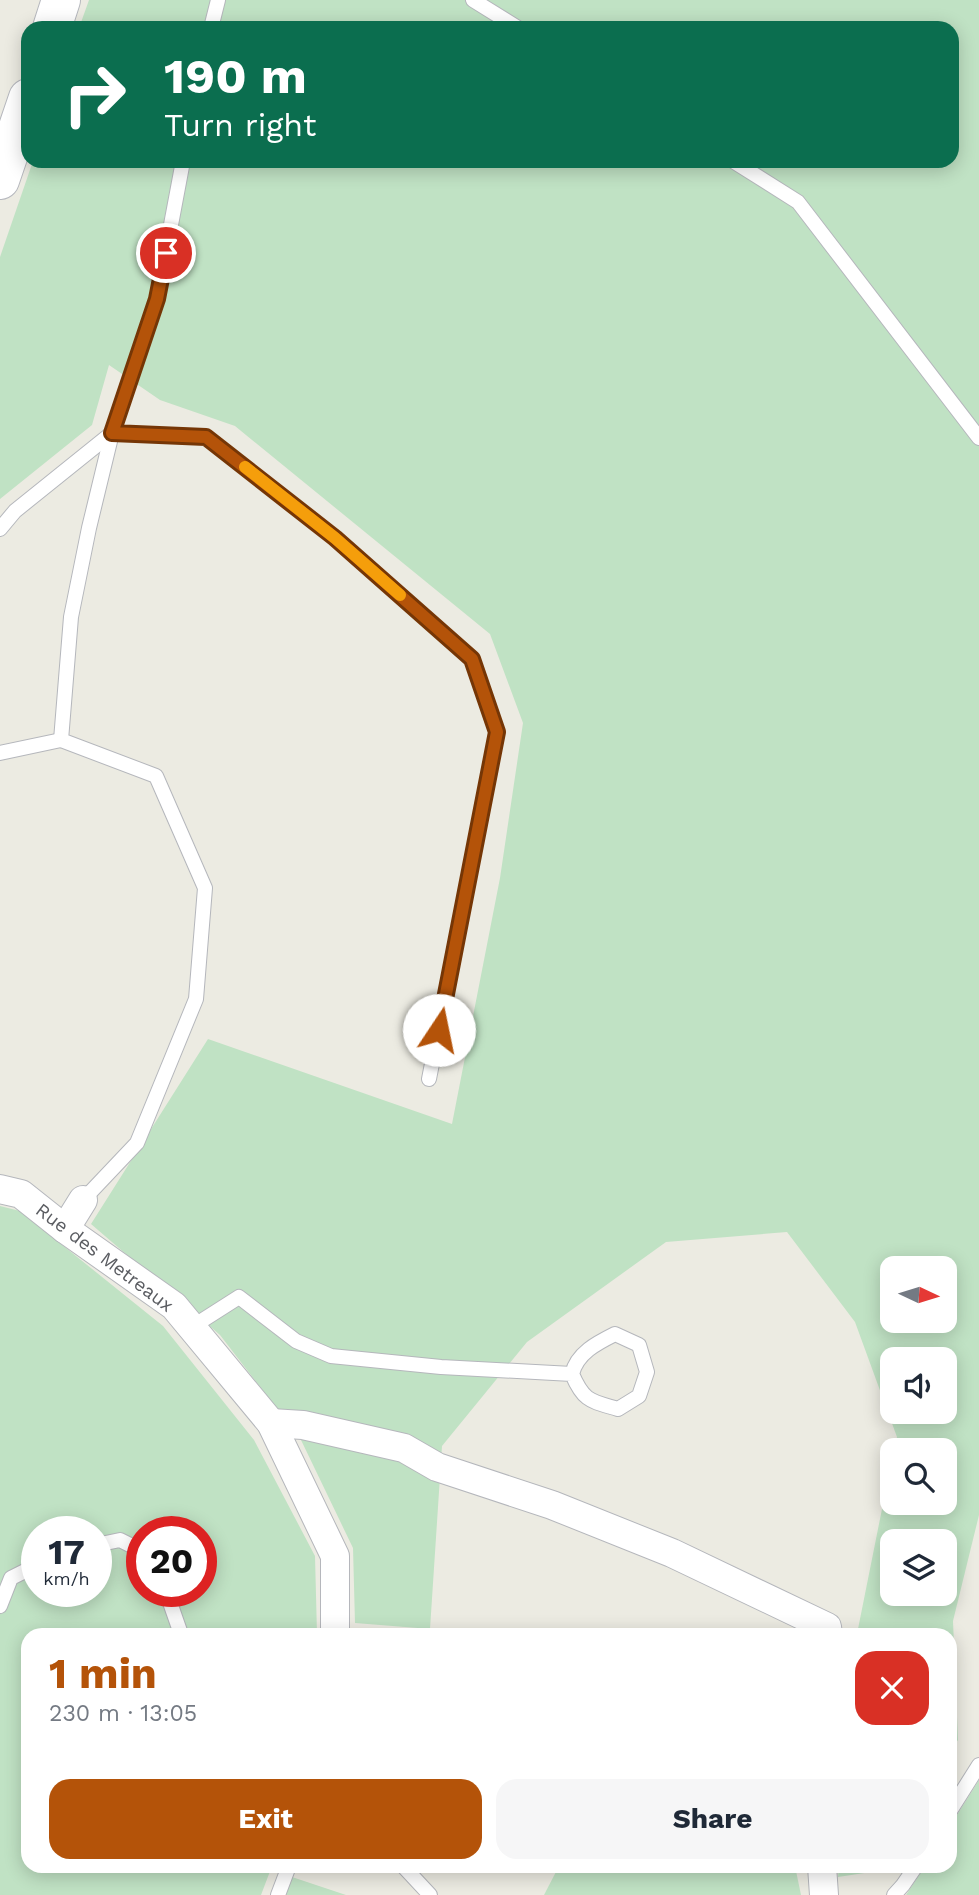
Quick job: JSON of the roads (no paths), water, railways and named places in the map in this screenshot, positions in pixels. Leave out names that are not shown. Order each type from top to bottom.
[{"type":"main road","points":[[54,21],[61,0]]},
{"type":"main road","points":[[0,180],[21,118]]},
{"type":"street","name":"Rue des Metreaux","points":[[0,1189],[22,1194],[65,1229],[174,1306],[271,1423],[335,1556],[335,1628]]},
{"type":"street","points":[[65,1229],[83,1200]]},
{"type":"street","points":[[271,1423],[303,1425],[404,1448],[437,1467],[552,1506],[671,1553],[827,1628]]},
{"type":"street","points":[[822,1873],[824,1895]]},
{"type":"lane","points":[[213,21],[218,0]]},
{"type":"lane","points":[[473,0],[508,21]]},
{"type":"lane","points":[[61,740],[71,617],[112,433],[157,299],[182,168]]},
{"type":"lane","points":[[744,168],[798,202],[979,438]]},
{"type":"lane","points":[[0,529],[15,511],[112,433],[206,437],[335,538],[472,659],[497,732],[429,1079]]},
{"type":"lane","points":[[0,753],[61,740],[156,776],[205,888],[196,999],[137,1143],[83,1200]]},
{"type":"lane","points":[[192,1327],[239,1297],[296,1341],[331,1356],[441,1367],[572,1374]]},
{"type":"lane","points":[[615,1334],[639,1345],[647,1372],[639,1396],[618,1409],[591,1401],[580,1391],[572,1374],[574,1364],[591,1346],[615,1334]]},
{"type":"lane","points":[[0,1606],[10,1578],[21,1573]]},
{"type":"lane","points":[[172,1607],[179,1628]]},
{"type":"lane","points":[[957,1800],[979,1765]]},
{"type":"lane","points":[[278,1895],[286,1873]]},
{"type":"lane","points":[[410,1873],[430,1895]]},
{"type":"lane","points":[[894,1895],[911,1873]]}]
